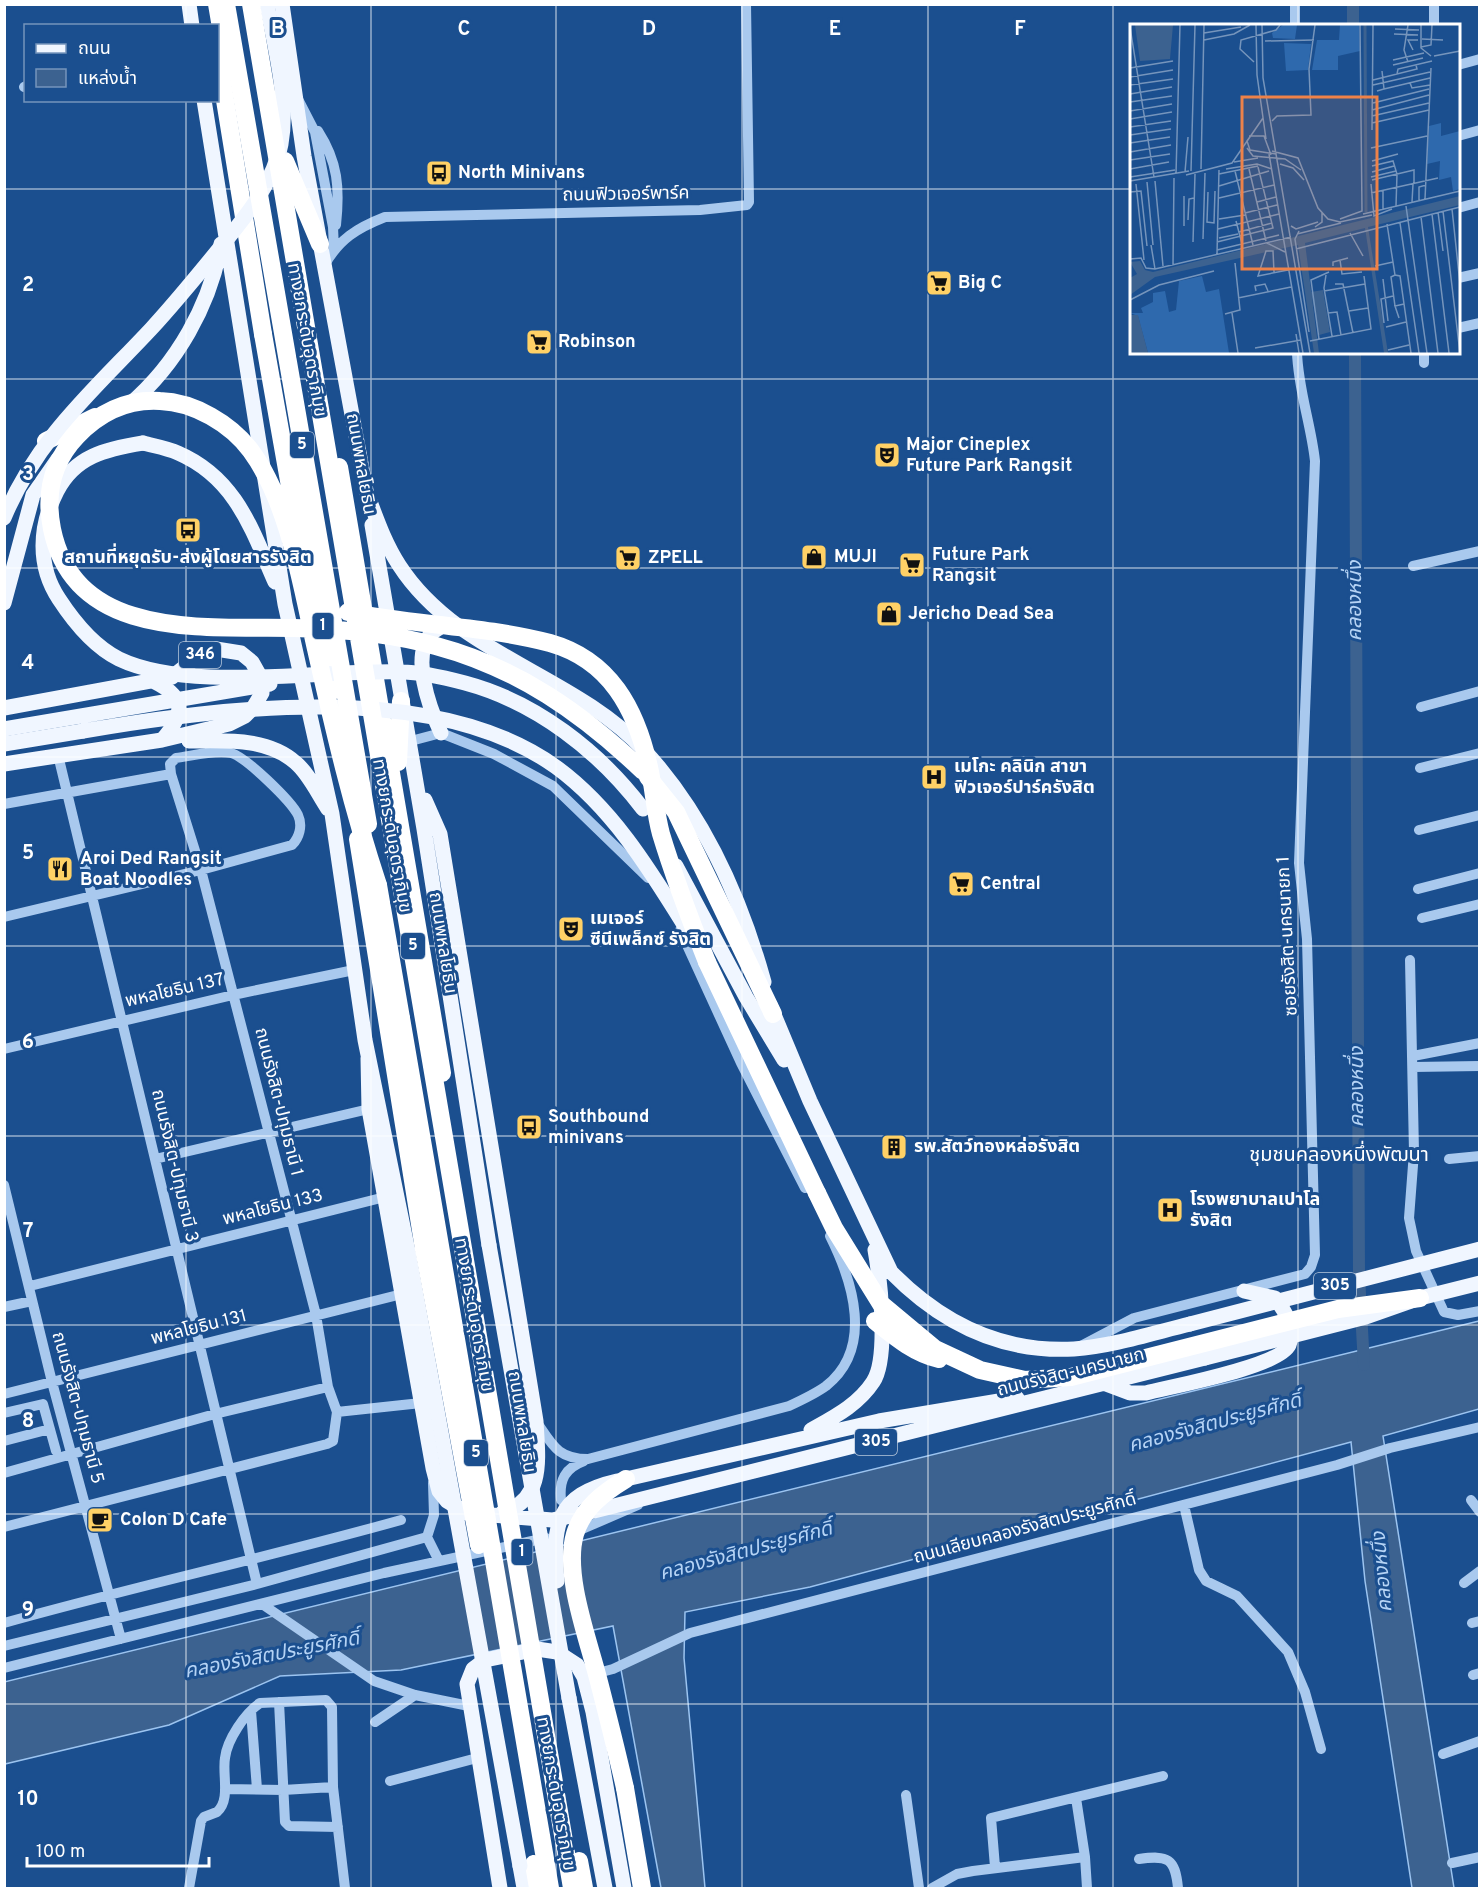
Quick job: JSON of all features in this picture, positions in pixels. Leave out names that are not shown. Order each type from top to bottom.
[{"type":"highway","points":[[209,4],[212,24]]},
{"type":"highway","name":"1","points":[[217,4],[272,310],[417,1252],[487,1587],[527,1865],[538,1888]]},
{"type":"highway","name":"ทางยกระดับอุตราภิมุข","points":[[226,4],[550,1888]]},
{"type":"highway","name":"ทางยกระดับอุตราภิมุข","points":[[251,4],[572,1888]]},
{"type":"highway","name":"ถนนพหลโยธิน","points":[[257,4],[397,799],[524,1565],[584,1888]]},
{"type":"highway","points":[[219,63],[300,542],[314,580],[331,604],[343,611],[551,644],[586,659],[609,677],[628,705],[641,735],[660,830],[674,878],[707,962],[834,1228],[881,1304],[935,1349],[973,1367]]},
{"type":"highway","points":[[285,161],[330,245]]},
{"type":"highway","points":[[46,441],[105,412],[144,400],[172,401],[213,418],[251,450],[277,505],[294,556],[351,801],[378,885]]},
{"type":"highway","points":[[105,412],[77,436],[63,454],[54,470],[49,498],[49,514],[60,555],[83,587],[121,612],[169,625],[364,632],[402,637],[467,655],[521,678],[568,706],[607,736],[643,771],[676,812],[773,1014]]},
{"type":"highway","points":[[397,799],[401,701]]},
{"type":"highway","points":[[875,1321],[902,1342],[926,1356],[1025,1380],[1071,1377],[1304,1316],[1356,1306],[1420,1298]]},
{"type":"highway","points":[[626,1479],[600,1494],[581,1518],[574,1536],[573,1572],[625,1788],[642,1888]]},
{"type":"main road","points":[[189,4],[192,24]]},
{"type":"main road","points":[[4,518],[15,493],[46,441],[190,283],[236,228],[264,186],[280,147],[283,127],[283,100],[267,4]]},
{"type":"main road","name":"ถนนพหลโยธิน","points":[[282,4],[294,92],[330,245],[324,266],[366,491],[414,775],[489,1245],[605,1888]]},
{"type":"main road","name":"1","points":[[204,102],[285,604],[332,814],[368,1058],[417,1252]]},
{"type":"main road","points":[[4,603],[27,510],[40,481],[59,457],[125,409],[162,371],[196,319],[207,297],[224,231]]},
{"type":"main road","points":[[285,604],[245,512],[210,471],[178,453],[143,442],[112,448],[75,464],[57,491],[45,521],[42,553],[52,588],[74,621],[93,641],[118,658],[146,668],[231,677],[405,672],[466,683],[519,703],[561,728],[627,787],[643,809],[697,900],[746,997],[810,1101]]},
{"type":"main road","points":[[366,491],[384,538],[400,567],[418,589],[452,622],[488,646],[592,707],[643,749],[690,811],[717,857],[755,949],[773,1014],[810,1101],[872,1234],[880,1280],[881,1353],[874,1381],[846,1410],[796,1438]]},
{"type":"main road","points":[[441,733],[424,690],[423,657],[432,633],[452,622]]},
{"type":"main road","name":"346","points":[[4,708],[155,682],[172,677],[200,655],[216,649],[241,653],[252,662],[261,678],[262,693],[245,716],[229,724],[162,740],[4,764]]},
{"type":"main road","points":[[4,729],[224,690],[350,672]]},
{"type":"main road","points":[[155,682],[171,691],[178,702],[176,723],[162,740]]},
{"type":"main road","points":[[4,744],[178,715],[249,708],[360,709],[416,715],[465,726],[514,742],[556,767],[599,804],[648,867],[707,962]]},
{"type":"main road","points":[[162,740],[234,742],[270,747],[297,763],[332,814]]},
{"type":"main road","points":[[414,775],[440,834],[536,1421],[537,1467],[530,1493],[517,1508],[496,1515]]},
{"type":"main road","points":[[468,1007],[476,1155]]},
{"type":"main road","name":"ถนนรังสิต-นครนายก","points":[[368,1058],[369,1109],[433,1468],[439,1491],[457,1509],[467,1513],[552,1520],[594,1511],[1205,1359],[1366,1317],[1420,1298],[1479,1283]]},
{"type":"main road","name":"ถนนรังสิต-นครนายก","points":[[872,1234],[891,1272],[932,1308],[964,1327],[1000,1343],[1040,1349],[1076,1349],[1132,1338],[1479,1249]]},
{"type":"main road","points":[[1106,1384],[1130,1393],[1146,1393],[1255,1366],[1282,1354],[1291,1336],[1288,1315],[1275,1298],[1244,1292]]},
{"type":"main road","points":[[569,1698],[555,1563],[556,1529],[561,1515],[580,1496],[606,1484],[796,1438],[952,1407],[1083,1390]]},
{"type":"main road","points":[[500,1888],[477,1758],[467,1684],[473,1669],[496,1656],[537,1648],[547,1649],[568,1657],[577,1665],[584,1677],[593,1712],[624,1888]]},
{"type":"main road","name":"1","points":[[524,1888],[527,1865]]},
{"type":"street","name":"ถนนฟิวเจอร์พาร์ค","points":[[330,245],[355,230],[385,217],[709,209],[747,205],[749,191],[746,4]]},
{"type":"street","points":[[1295,4],[1295,24]]},
{"type":"street","points":[[1434,4],[1434,24]]},
{"type":"street","points":[[1460,64],[1479,59]]},
{"type":"street","points":[[294,92],[310,118],[315,132],[330,245]]},
{"type":"street","points":[[1460,135],[1479,130]]},
{"type":"street","points":[[1460,207],[1479,202]]},
{"type":"street","points":[[1460,278],[1479,273]]},
{"type":"street","points":[[1460,327],[1479,323]]},
{"type":"street","name":"ซอยรังสิต-นครนายก 1","points":[[1076,1349],[1134,1318],[1244,1292],[1305,1274],[1311,1267],[1315,1255],[1307,939],[1299,864],[1315,461],[1312,432],[1298,370],[1298,354]]},
{"type":"street","points":[[1413,566],[1479,551]]},
{"type":"street","points":[[1421,707],[1479,691]]},
{"type":"street","points":[[407,742],[441,733],[494,754],[553,786],[655,887],[688,945],[741,1063],[842,1260],[852,1288],[856,1325],[849,1355],[841,1370],[818,1390],[789,1406],[572,1466],[560,1486],[561,1500],[569,1508],[594,1511]]},
{"type":"street","points":[[4,804],[66,791],[171,774],[170,764],[176,758],[228,752],[249,764],[298,816],[300,828],[297,839],[292,845],[201,870],[4,917]]},
{"type":"street","points":[[1420,768],[1479,753]]},
{"type":"street","name":"ถนนรังสิต-ปทุมธานี 3","points":[[57,755],[123,1020],[154,1159],[257,1584]]},
{"type":"street","name":"ถนนรังสิต-ปทุมธานี 1","points":[[171,774],[201,870],[292,1220],[316,1315],[328,1387],[337,1413],[333,1441],[228,1469]]},
{"type":"street","points":[[1419,830],[1479,815]]},
{"type":"street","points":[[1418,889],[1479,873]]},
{"type":"street","points":[[1422,918],[1479,904]]},
{"type":"street","points":[[1410,960],[1414,1152],[1409,1218],[1411,1235],[1444,1312],[1458,1315],[1479,1311]]},
{"type":"street","name":"พหลโยธิน 137","points":[[4,1049],[233,994],[354,970]]},
{"type":"street","points":[[1413,1062],[1479,1043]]},
{"type":"street","points":[[1413,1062],[1479,1066]]},
{"type":"street","points":[[154,1159],[369,1109]]},
{"type":"street","points":[[1449,1159],[1479,1156]]},
{"type":"street","name":"ถนนรังสิต-ปทุมธานี 5","points":[[4,1185],[52,1382],[121,1639]]},
{"type":"street","name":"พหลโยธิน 133","points":[[30,1286],[385,1197]]},
{"type":"street","name":"พหลโยธิน 131","points":[[4,1394],[402,1294]]},
{"type":"street","points":[[4,1307],[32,1301]]},
{"type":"street","points":[[4,1473],[70,1450],[328,1387]]},
{"type":"street","points":[[337,1413],[421,1403]]},
{"type":"street","points":[[4,1413],[43,1404],[56,1451]]},
{"type":"street","points":[[536,1421],[559,1453],[567,1457],[588,1460]]},
{"type":"street","name":"ถนนเลียบคลองรังสิตประยูรศักดิ์","points":[[584,1677],[613,1669],[690,1633],[1479,1426]]},
{"type":"street","points":[[4,1441],[50,1429]]},
{"type":"street","points":[[4,1466],[56,1451],[70,1450]]},
{"type":"street","points":[[433,1468],[434,1515],[427,1537],[439,1562]]},
{"type":"street","points":[[4,1527],[228,1469]]},
{"type":"street","points":[[427,1537],[257,1584],[4,1648],[7,1667],[439,1562],[582,1531],[669,1491]]},
{"type":"street","points":[[1471,1500],[1479,1512]]},
{"type":"street","points":[[1184,1505],[1199,1570],[1206,1581],[1237,1596],[1288,1652],[1305,1692],[1321,1749]]},
{"type":"street","points":[[4,1623],[109,1594],[251,1562],[401,1521]]},
{"type":"street","points":[[1464,1583],[1479,1571]]},
{"type":"street","points":[[262,1604],[374,1681],[415,1695],[469,1706]]},
{"type":"street","points":[[375,1722],[415,1695]]},
{"type":"street","points":[[189,1888],[201,1821],[204,1817],[221,1809],[225,1789],[224,1763],[227,1746],[251,1711],[260,1703],[326,1700],[330,1702],[333,1787],[345,1888]]},
{"type":"street","points":[[279,1702],[286,1824],[338,1827]]},
{"type":"street","points":[[251,1711],[257,1789]]},
{"type":"street","points":[[1443,1754],[1479,1741]]},
{"type":"street","points":[[390,1781],[477,1758]]},
{"type":"street","points":[[995,1867],[991,1818],[1163,1776]]},
{"type":"street","points":[[225,1789],[283,1790],[333,1787]]},
{"type":"street","points":[[906,1795],[919,1888]]},
{"type":"street","points":[[1076,1798],[1087,1888]]},
{"type":"street","points":[[1139,1858],[1160,1856],[1169,1860],[1176,1871],[1178,1888]]},
{"type":"street","points":[[932,1888],[957,1874],[995,1867],[1085,1857]]},
{"type":"street","points":[[1452,1863],[1479,1857]]},
{"type":"water","name":"คลองรังสิตประยูรศักดิ์","points":[[1479,1321],[1479,1409],[1383,1436],[1454,1888],[1412,1888],[1365,1581],[1351,1442],[810,1587],[685,1612],[684,1658],[705,1888],[661,1888],[613,1626],[401,1670],[280,1676],[169,1725],[5,1764],[4,1682]]},
{"type":"waterway","name":"คลองหนึ่ง","points":[[1353,4],[1353,24]]},
{"type":"waterway","name":"คลองหนึ่ง","points":[[1355,354],[1359,1276],[1364,1365]]},
{"type":"place","name":"North Minivans","points":[[439,173]]},
{"type":"place","name":"Big C","points":[[939,283]]},
{"type":"place","name":"Robinson","points":[[539,342]]},
{"type":"place","name":"Major Cineplex Future Park Rangsit","points":[[887,455]]},
{"type":"place","name":"สถานที่หยุดรับ-ส่งผู้โดยสารรังสิต","points":[[188,530]]},
{"type":"place","name":"MUJI","points":[[814,557]]},
{"type":"place","name":"ZPELL","points":[[628,558]]},
{"type":"place","name":"Future Park Rangsit","points":[[912,565]]},
{"type":"place","name":"Jericho Dead Sea","points":[[889,614]]},
{"type":"place","name":"เมโกะ คลินิก สาขา ฟิวเจอร์ปาร์ครังสิต","points":[[934,777]]},
{"type":"place","name":"Aroi Ded Rangsit Boat Noodles","points":[[60,869]]},
{"type":"place","name":"Central","points":[[961,884]]},
{"type":"place","name":"เมเจอร์ ซีนีเพล็กซ์ รังสิต","points":[[571,929]]},
{"type":"place","name":"Southbound minivans","points":[[529,1127]]},
{"type":"place","name":"รพ.สัตว์ทองหล่อรังสิต","points":[[894,1147]]},
{"type":"place","name":"โรงพยาบาลเปาโล รังสิต","points":[[1170,1210]]},
{"type":"place","name":"Colon D Cafe","points":[[100,1520]]},
{"type":"district","name":"ชุมชนคลองหนึ่งพัฒนา","points":[[1339,1156]]}]
